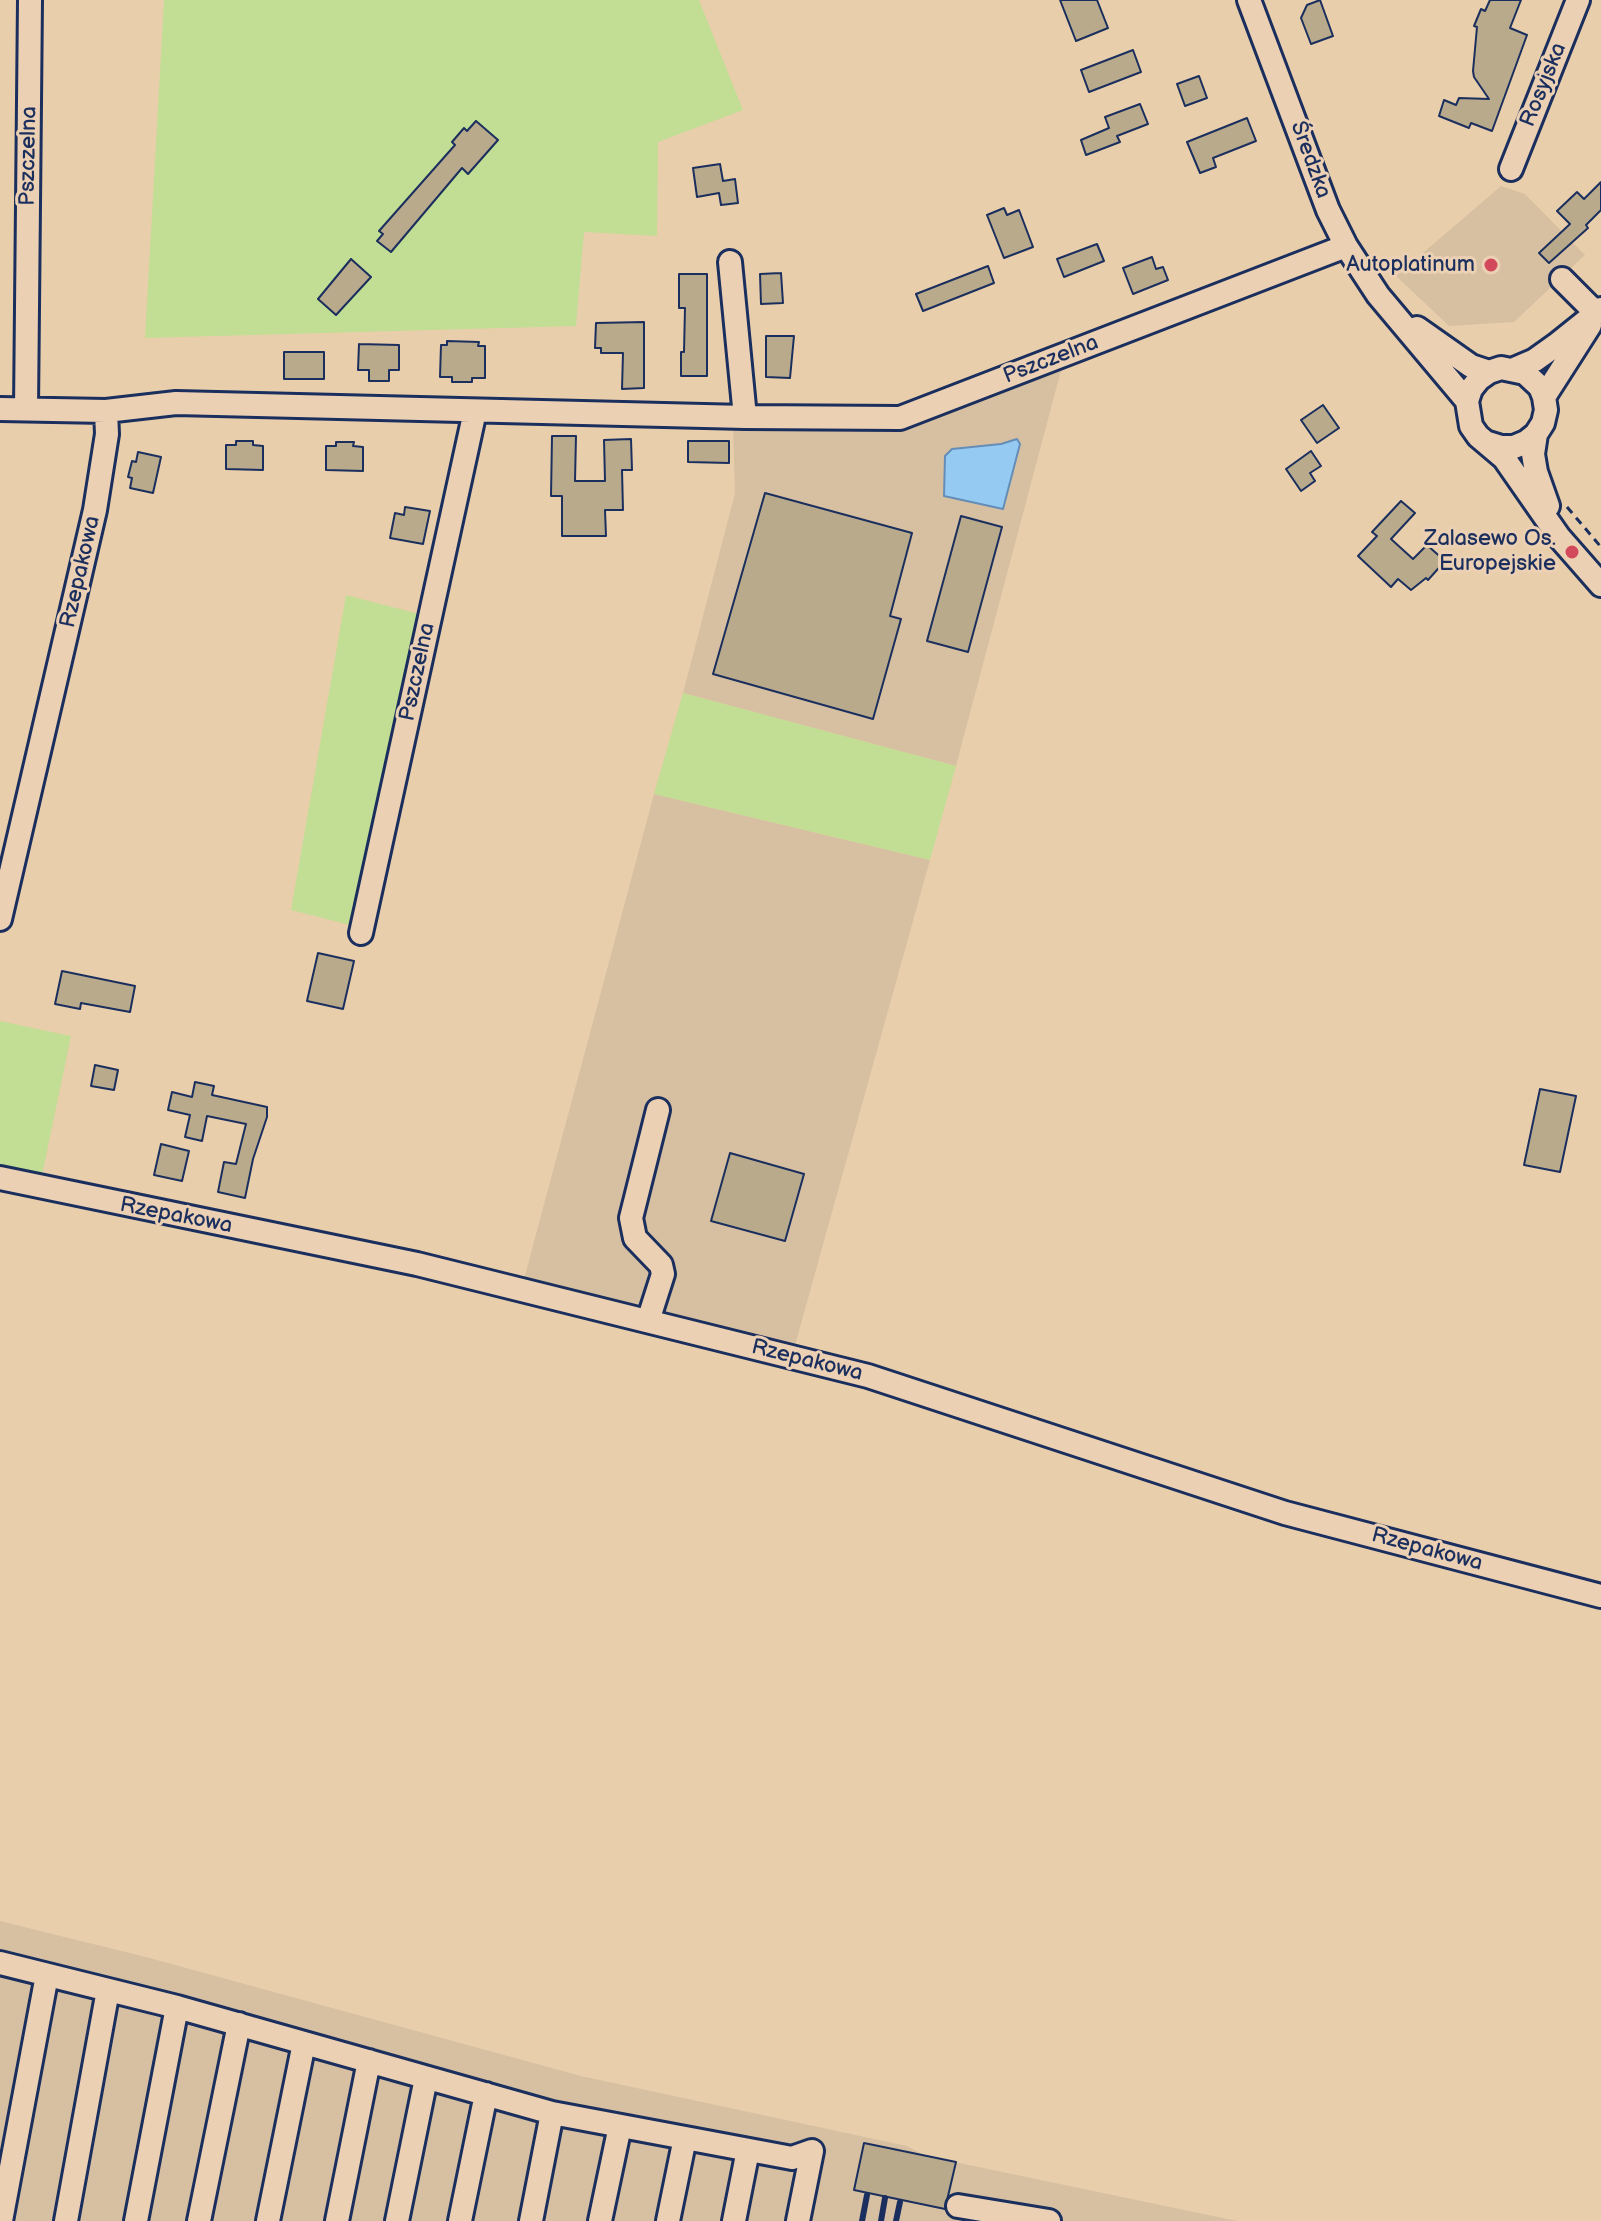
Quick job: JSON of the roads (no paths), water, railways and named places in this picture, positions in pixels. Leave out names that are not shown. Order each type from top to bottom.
[{"type":"street","name":"Pszczelna","points":[[26,409],[30,0]]},
{"type":"street","name":"Średzka","points":[[1249,0],[1328,210],[1346,246],[1366,278],[1467,401]]},
{"type":"street","name":"Rosyjska","points":[[1511,169],[1578,0]]},
{"type":"street","name":"Pszczelna","points":[[0,409],[106,411],[176,403],[900,418],[1346,246]]},
{"type":"street","points":[[730,262],[745,417]]},
{"type":"street","points":[[1562,279],[1599,311]]},
{"type":"street","name":"Średzka","points":[[1391,309],[1455,356],[1489,372]]},
{"type":"street","points":[[1514,369],[1546,352],[1599,311]]},
{"type":"street","points":[[1544,397],[1599,311]]},
{"type":"street","points":[[1488,443],[1514,447],[1536,434],[1543,423],[1546,410],[1544,397],[1533,379],[1514,369],[1501,368],[1489,372],[1471,389],[1467,401],[1471,426],[1520,479],[1559,537],[1601,585]]},
{"type":"street","name":"Rzepakowa","points":[[0,919],[95,510],[107,434],[106,411]]},
{"type":"street","name":"Pszczelna","points":[[361,933],[475,411]]},
{"type":"street","points":[[1536,434],[1533,454],[1536,472],[1559,537]]},
{"type":"street","points":[[648,1321],[661,1283],[661,1265],[640,1245],[631,1228],[631,1218],[658,1110]]},
{"type":"street","name":"Rzepakowa","points":[[0,1178],[417,1264],[868,1376],[1285,1513],[1601,1596]]},
{"type":"street","points":[[0,1963],[177,2007],[552,2113],[792,2158],[812,2151],[798,2221]]},
{"type":"street","points":[[1,2221],[47,1975]]},
{"type":"street","points":[[66,2221],[108,1990]]},
{"type":"street","points":[[136,2221],[177,2007]]},
{"type":"street","points":[[199,2221],[239,2024]]},
{"type":"street","points":[[268,2221],[304,2043]]},
{"type":"street","points":[[337,2221],[369,2061]]},
{"type":"street","points":[[397,2221],[426,2078]]},
{"type":"street","points":[[460,2221],[486,2094]]},
{"type":"street","points":[[531,2221],[552,2113]]},
{"type":"street","points":[[600,2221],[620,2126]]},
{"type":"street","points":[[668,2221],[685,2138]]},
{"type":"street","points":[[734,2221],[748,2150]]},
{"type":"street","points":[[958,2206],[1049,2221]]},
{"type":"water","points":[[1017,439],[1020,444],[1003,509],[944,496],[945,456],[952,449],[1001,444]]},
{"type":"railway","points":[[862,2221],[867,2195]]},
{"type":"railway","points":[[881,2221],[885,2198]]},
{"type":"railway","points":[[896,2221],[900,2202]]},
{"type":"place","name":"Autoplatinum","points":[[1491,265]]},
{"type":"place","name":"Zalasewo Os. Europejskie","points":[[1572,552]]}]
